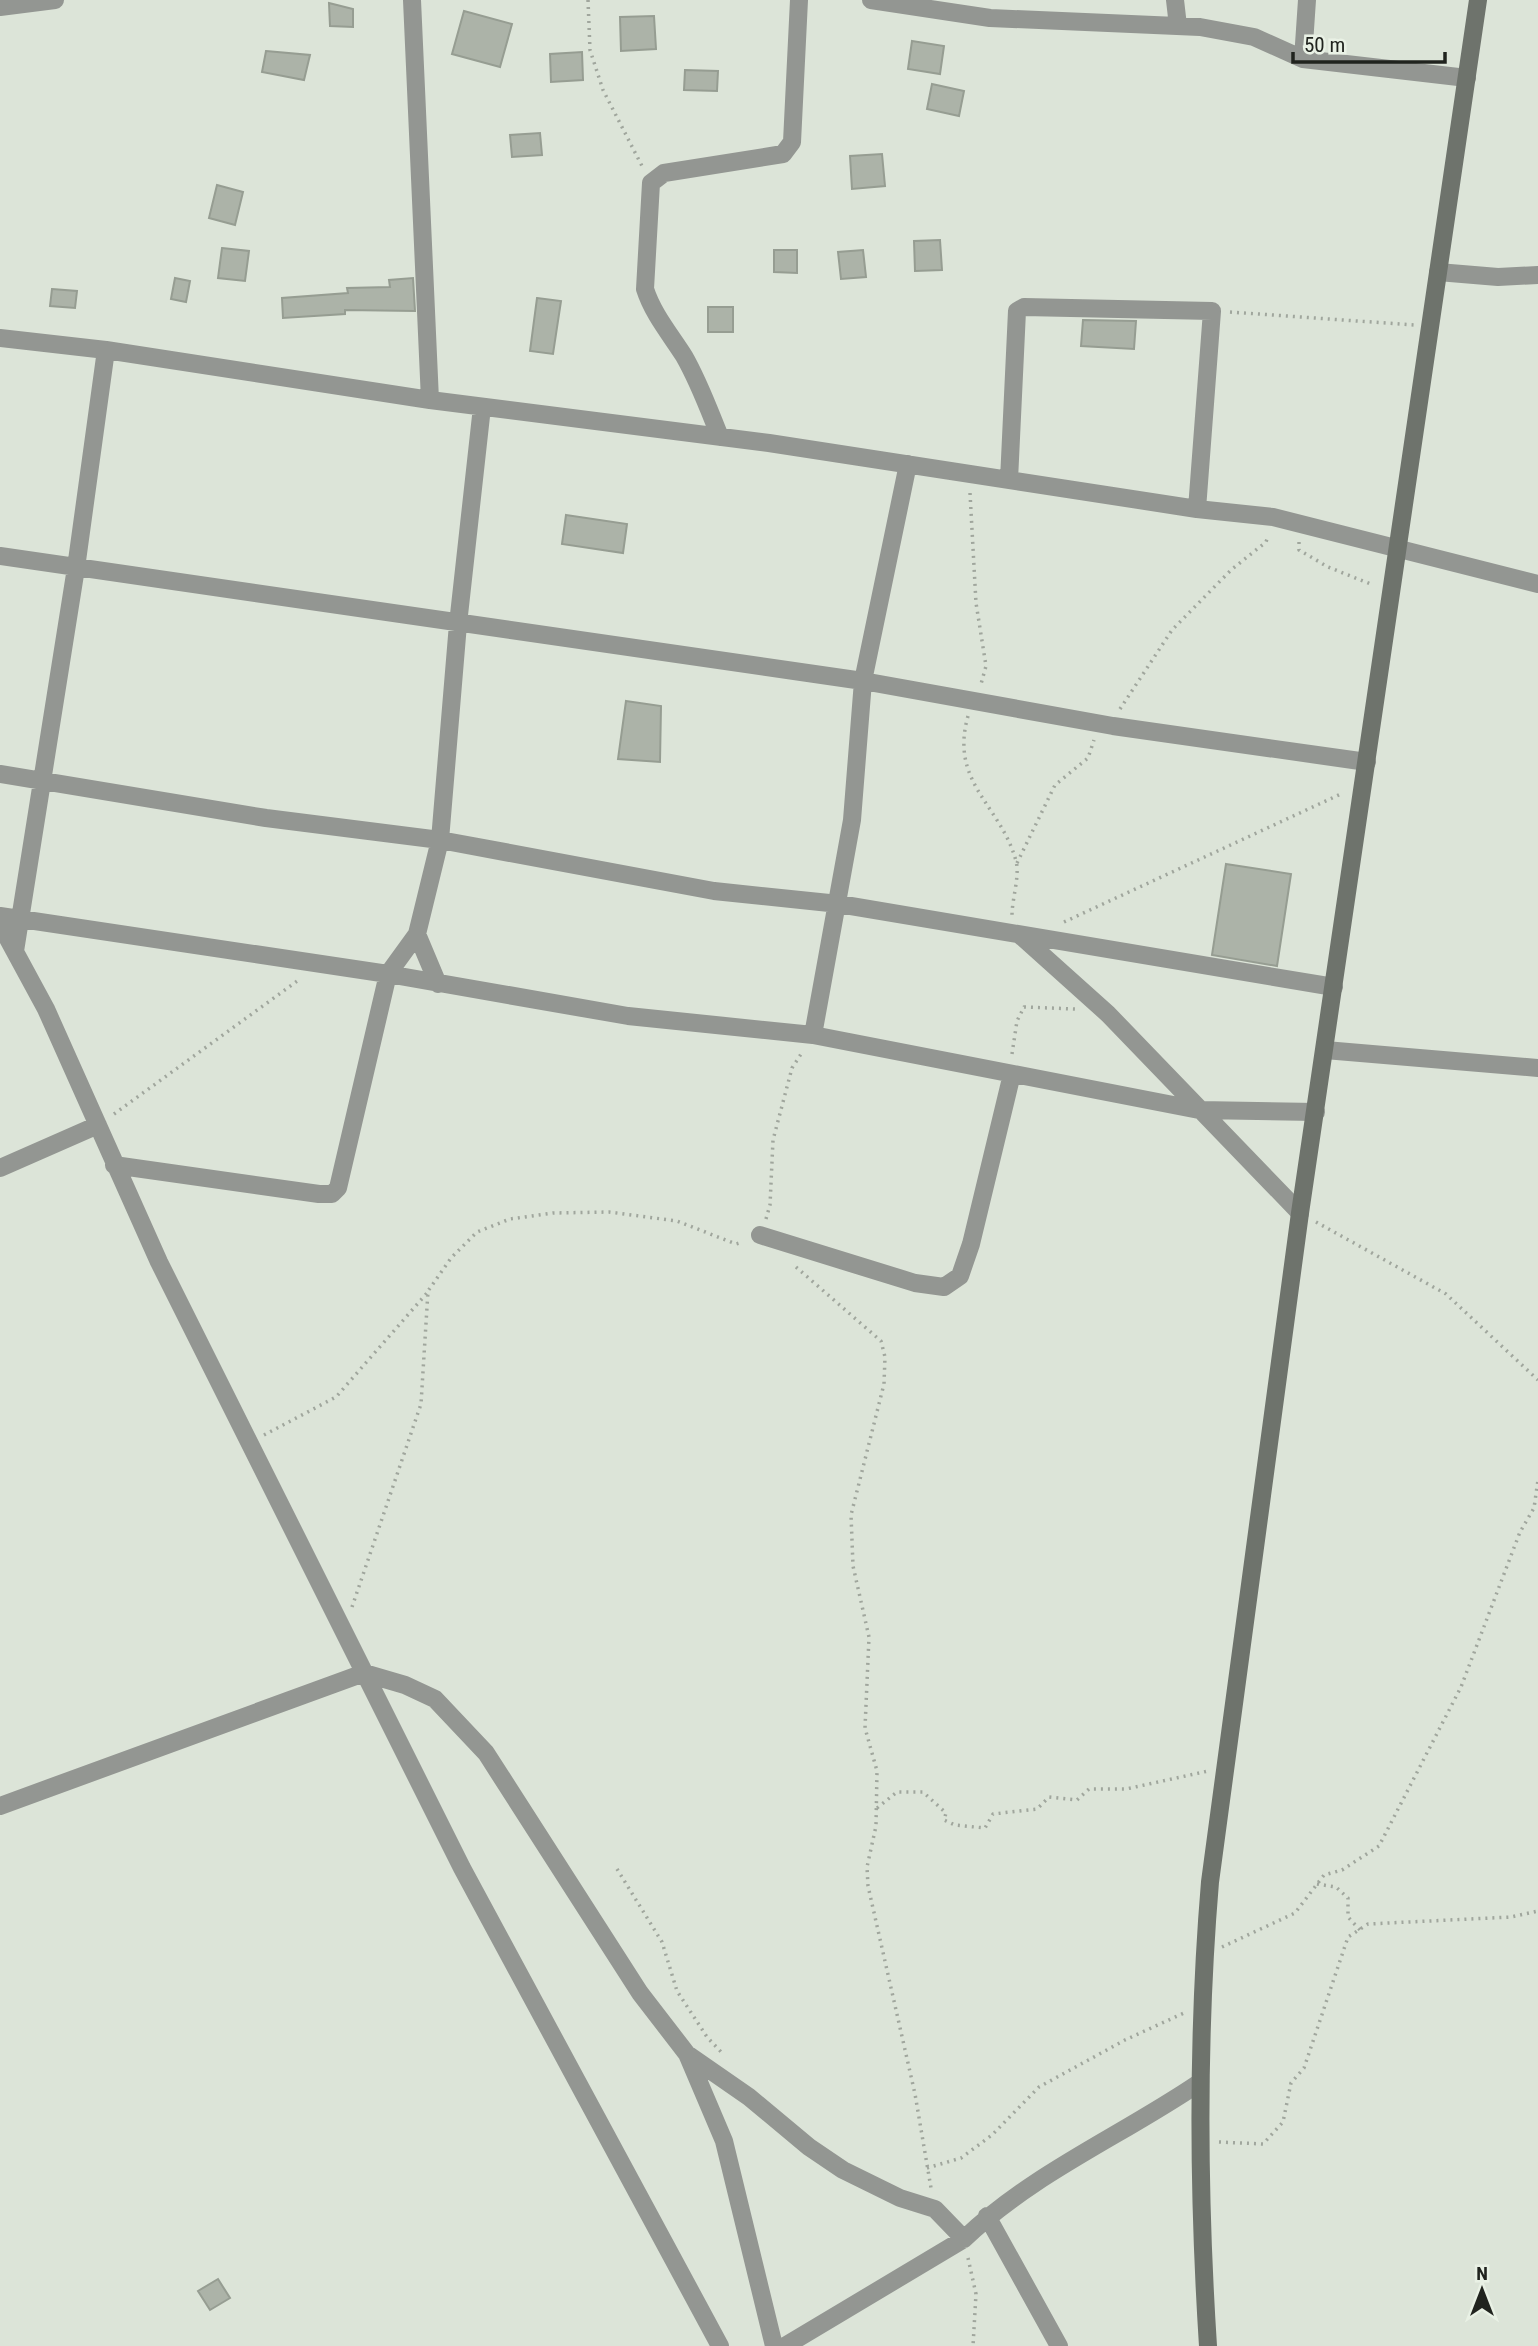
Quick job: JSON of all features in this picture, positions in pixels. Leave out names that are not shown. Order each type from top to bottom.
[{"type":"main road","points":[[1208,2346],[1199,2141],[1201,2004],[1223,1768],[1300,1213],[1478,0]]},
{"type":"street","points":[[0,7],[55,0]]},
{"type":"street","points":[[412,0],[430,400]]},
{"type":"street","points":[[720,438],[704,396],[684,356],[650,305],[645,289],[650,183],[664,173],[783,154],[788,149],[793,131],[799,0]]},
{"type":"street","points":[[871,0],[1178,26],[1254,37],[1303,59],[1466,78]]},
{"type":"street","points":[[1175,0],[1178,26]]},
{"type":"street","points":[[1303,59],[1307,0]]},
{"type":"street","points":[[1438,272],[1498,277],[1538,275]]},
{"type":"street","points":[[1009,480],[1017,311],[1024,307],[1212,311],[1197,509]]},
{"type":"street","points":[[0,338],[106,350],[430,400],[908,464],[1197,509],[1273,517],[1397,546],[1538,584]]},
{"type":"street","points":[[15,951],[76,568],[106,350]]},
{"type":"street","points":[[114,1165],[332,1194],[342,1179],[388,974],[417,934],[440,840],[458,624],[482,407]]},
{"type":"street","points":[[813,1035],[839,904],[852,820],[863,681],[908,464]]},
{"type":"street","points":[[0,556],[863,681],[1113,726],[1367,762]]},
{"type":"street","points":[[0,774],[266,818],[440,840],[714,891],[839,904],[1334,987]]},
{"type":"street","points":[[0,916],[319,966],[388,974],[628,1016],[813,1035],[1199,1110],[1316,1112]]},
{"type":"street","points":[[0,924],[250,1443],[462,1868],[720,2346]]},
{"type":"street","points":[[417,934],[439,984]]},
{"type":"street","points":[[1027,936],[1108,1014],[1300,1213]]},
{"type":"street","points":[[1325,1050],[1538,1068]]},
{"type":"street","points":[[760,1235],[915,1283],[944,1287],[960,1276],[971,1244],[1012,1074]]},
{"type":"street","points":[[0,1168],[98,1125]]},
{"type":"street","points":[[0,1806],[364,1673],[435,1699],[486,1753],[640,1993],[687,2054],[724,2141],[774,2346]]},
{"type":"street","points":[[687,2054],[749,2097],[809,2147],[843,2170],[900,2198],[935,2209],[964,2239]]},
{"type":"street","points":[[785,2346],[964,2239],[987,2216],[1062,2165],[1199,2083]]},
{"type":"street","points":[[987,2216],[1059,2346]]},
{"type":"path","points":[[588,0],[590,50],[603,90],[650,183]]},
{"type":"path","points":[[1212,311],[1430,326]]},
{"type":"path","points":[[1017,863],[1055,785],[1088,758],[1095,737],[1113,726],[1123,701],[1171,630],[1231,570],[1266,542],[1273,517]]},
{"type":"path","points":[[1297,521],[1299,550],[1328,567],[1391,592]]},
{"type":"path","points":[[1027,936],[1364,783]]},
{"type":"path","points":[[98,1125],[319,966]]},
{"type":"path","points":[[1012,1074],[1012,1048],[1017,1021],[1024,1007],[1108,1014]]},
{"type":"path","points":[[250,1443],[336,1397],[428,1291],[451,1258],[477,1232],[510,1219],[553,1213],[609,1212],[677,1221],[736,1244],[760,1235],[770,1205],[773,1140],[792,1068],[813,1035]]},
{"type":"path","points":[[1300,1213],[1446,1294],[1538,1380]]},
{"type":"path","points":[[790,1262],[881,1341],[885,1357],[884,1384],[851,1515],[853,1566],[869,1637],[865,1728],[877,1771],[876,1826],[867,1867],[868,1886],[915,2095],[935,2209]]},
{"type":"path","points":[[344,1632],[421,1405],[428,1291]]},
{"type":"path","points":[[1204,1954],[1295,1913],[1324,1875],[1342,1870],[1379,1846],[1461,1687],[1520,1532],[1534,1508],[1538,1480]]},
{"type":"path","points":[[876,1808],[897,1792],[923,1792],[946,1813],[944,1820],[954,1825],[985,1828],[993,1814],[1037,1810],[1049,1797],[1077,1800],[1090,1789],[1126,1789],[1223,1768]]},
{"type":"path","points":[[617,1869],[662,1942],[677,1991],[707,2037],[724,2055]]},
{"type":"path","points":[[1317,1884],[1336,1887],[1349,1898],[1349,1917],[1360,1930]]},
{"type":"path","points":[[1199,2141],[1264,2144],[1283,2122],[1291,2083],[1304,2068],[1348,1937],[1380,1923],[1511,1917],[1538,1912]]},
{"type":"path","points":[[927,2168],[961,2158],[992,2135],[1039,2087],[1125,2040],[1201,2004]]},
{"type":"path","points":[[964,2239],[976,2294],[972,2346]]},
{"type":"building","points":[[329,3],[353,9],[353,27],[330,26]]},
{"type":"building","points":[[464,11],[512,24],[500,67],[452,54]]},
{"type":"building","points":[[654,16],[656,49],[621,51],[620,17]]},
{"type":"building","points":[[912,41],[944,46],[940,74],[908,69]]},
{"type":"building","points":[[266,51],[310,55],[304,80],[262,72]]},
{"type":"building","points":[[582,52],[583,80],[551,82],[550,54]]},
{"type":"building","points":[[685,70],[718,71],[717,91],[684,90]]},
{"type":"building","points":[[932,84],[964,91],[959,116],[927,109]]},
{"type":"building","points":[[540,133],[542,155],[512,157],[510,135]]},
{"type":"building","points":[[882,154],[885,186],[852,189],[850,156]]},
{"type":"building","points":[[217,185],[243,192],[235,225],[209,218]]},
{"type":"building","points":[[940,240],[942,270],[915,271],[914,241]]},
{"type":"building","points":[[222,248],[249,251],[245,281],[218,278]]},
{"type":"building","points":[[774,250],[797,250],[797,273],[774,272]]},
{"type":"building","points":[[863,250],[866,277],[841,279],[838,252]]},
{"type":"building","points":[[175,278],[190,281],[186,302],[171,299]]},
{"type":"building","points":[[413,278],[415,311],[345,310],[345,314],[283,318],[282,298],[348,293],[347,288],[390,287],[389,280]]},
{"type":"building","points":[[52,289],[77,291],[75,308],[50,306]]},
{"type":"building","points":[[537,298],[561,301],[553,354],[530,351]]},
{"type":"building","points":[[708,307],[733,307],[733,332],[708,332]]},
{"type":"building","points":[[1083,320],[1136,321],[1134,349],[1081,346]]},
{"type":"building","points":[[566,515],[627,524],[623,553],[562,544]]},
{"type":"building","points":[[626,701],[661,706],[660,762],[618,759]]},
{"type":"building","points":[[1226,864],[1291,874],[1277,966],[1212,955]]},
{"type":"building","points":[[218,2279],[230,2298],[210,2310],[198,2291]]}]
